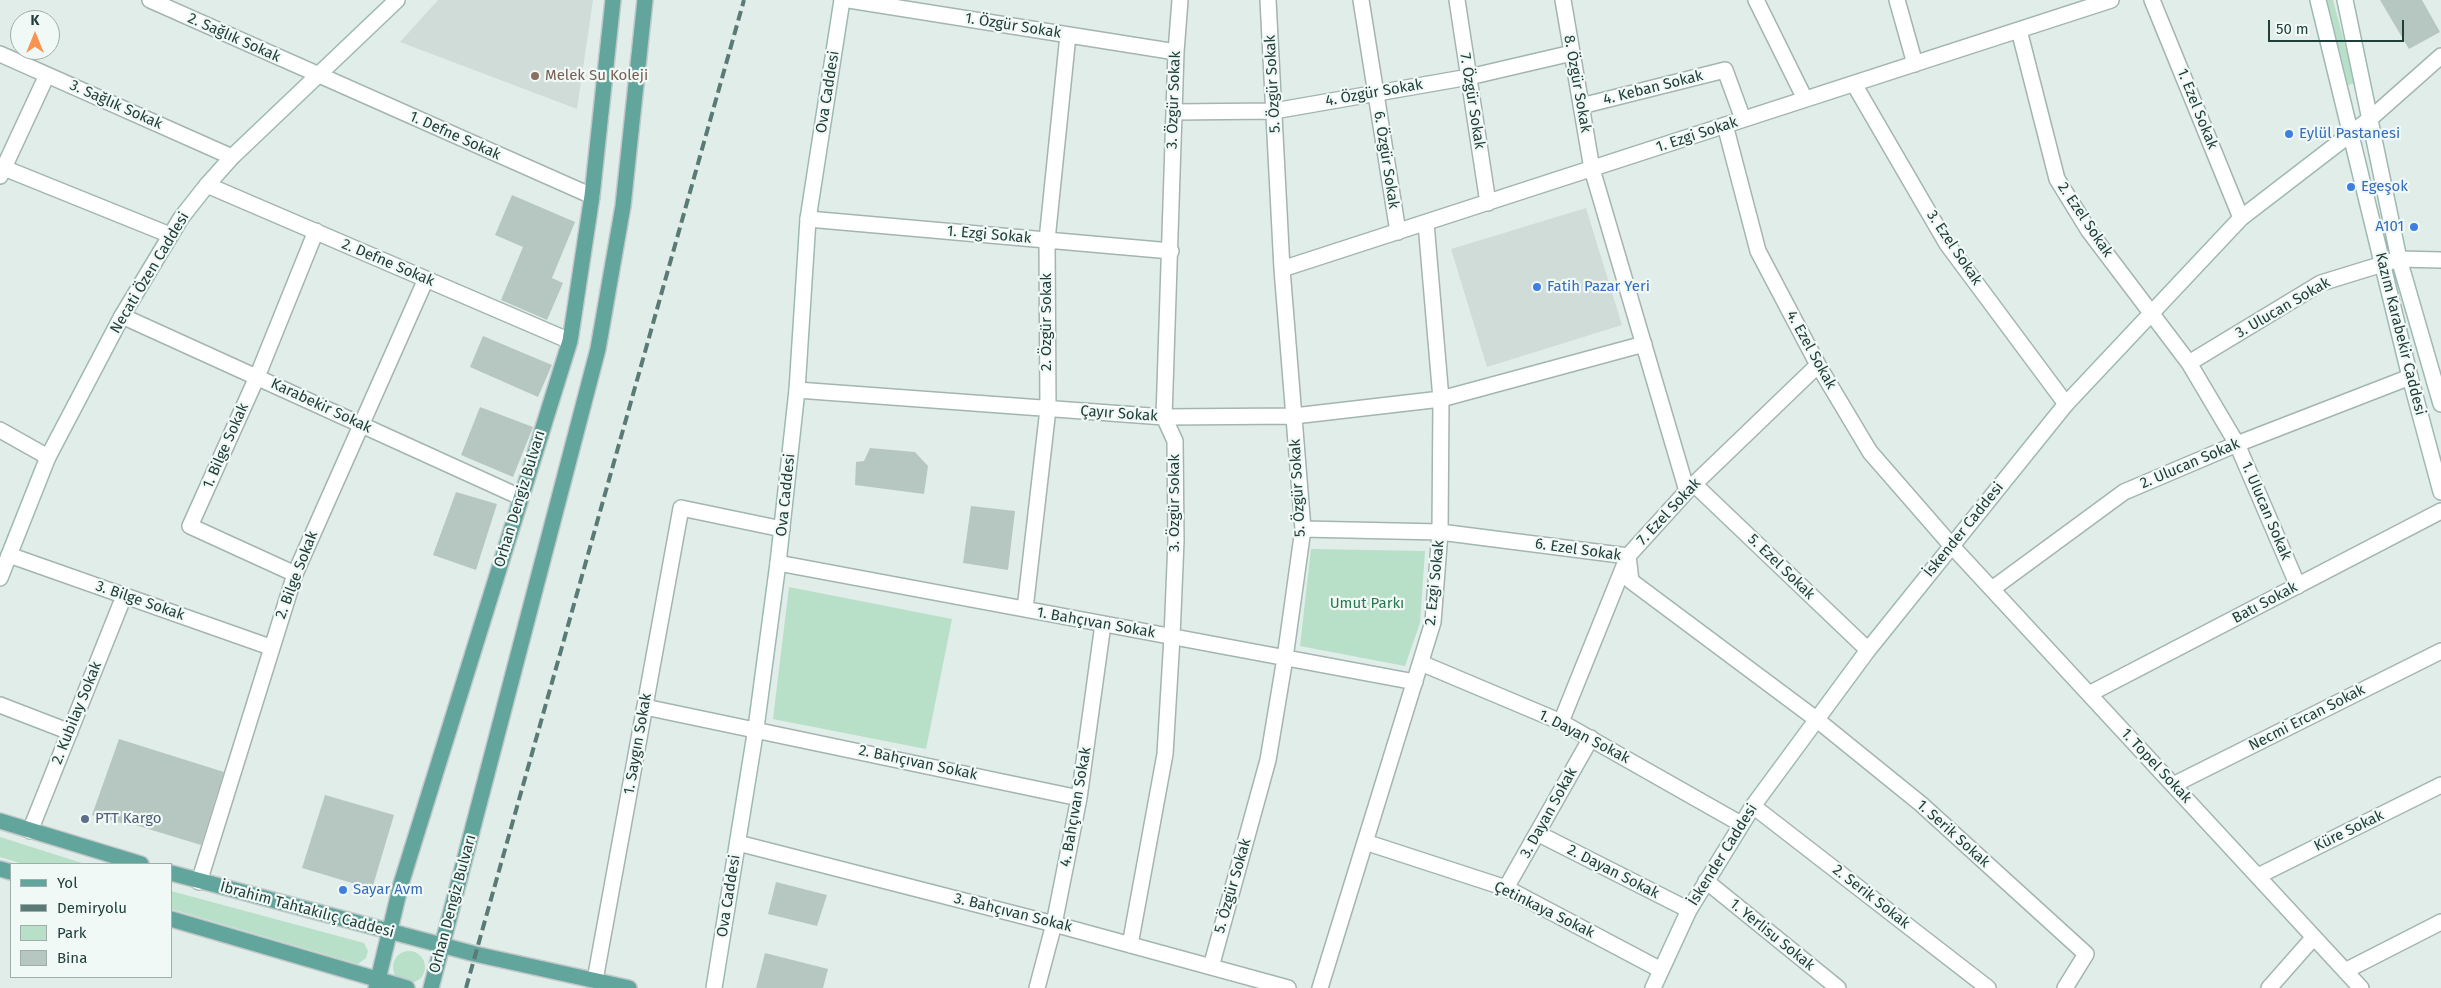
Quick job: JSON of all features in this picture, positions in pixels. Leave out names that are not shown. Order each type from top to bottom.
[{"type":"main road","name":"Orhan Dengiz Bulvarı","points":[[377,984],[401,884],[570,341],[592,196],[613,0]]},
{"type":"main road","name":"Orhan Dengiz Bulvarı","points":[[431,988],[598,349],[623,206],[645,0]]},
{"type":"main road","points":[[0,821],[138,863]]},
{"type":"main road","name":"İbrahim Tahtakılıç Caddesi","points":[[172,873],[442,945],[629,988]]},
{"type":"main road","points":[[172,919],[377,984],[407,988]]},
{"type":"street","name":"2. Sağlık Sokak","points":[[150,0],[318,76]]},
{"type":"street","name":"Necati Özen Caddesi","points":[[0,578],[48,456],[122,316],[170,234],[206,184],[232,157],[397,0]]},
{"type":"street","name":"Ova Caddesi","points":[[714,988],[756,728],[778,563],[797,390],[808,219],[842,0]]},
{"type":"street","name":"1. Özgür Sokak","points":[[849,0],[1176,52]]},
{"type":"street","name":"3. Özgür Sokak","points":[[1130,945],[1165,754],[1172,637],[1176,541],[1175,441],[1164,417],[1171,251],[1176,52],[1180,0]]},
{"type":"street","name":"5. Özgür Sokak","points":[[1211,967],[1268,760],[1285,658],[1303,529],[1282,269],[1268,0]]},
{"type":"street","name":"6. Özgür Sokak","points":[[1361,0],[1398,232]]},
{"type":"street","name":"7. Özgür Sokak","points":[[1457,0],[1488,203]]},
{"type":"street","name":"8. Özgür Sokak","points":[[1563,0],[1592,169],[1644,344],[1691,487]]},
{"type":"street","points":[[1756,0],[1805,100]]},
{"type":"street","points":[[1897,0],[1915,64]]},
{"type":"street","name":"1. Ezgi Sokak","points":[[1282,269],[2111,0]]},
{"type":"street","name":"1. Ezel Sokak","points":[[2152,0],[2242,218]]},
{"type":"street","name":"Kazım Karabekir Caddesi","points":[[2318,0],[2410,378],[2441,492]]},
{"type":"street","name":"Kazım Karabekir Caddesi","points":[[2345,0],[2399,259],[2441,404]]},
{"type":"street","name":"2. Ezel Sokak","points":[[2019,30],[2057,179],[2089,231],[2151,311]]},
{"type":"street","name":"2. Özgür Sokak","points":[[1025,610],[1048,409],[1047,240],[1068,35]]},
{"type":"street","name":"4. Özgür Sokak","points":[[1174,112],[1274,111],[1469,77],[1572,53]]},
{"type":"street","name":"3. Sağlık Sokak","points":[[0,54],[232,157]]},
{"type":"street","name":"İskender Caddesi","points":[[1652,988],[1689,910],[1753,806],[1868,650],[2066,404],[2151,311],[2242,218],[2371,118],[2441,56]]},
{"type":"street","name":"4. Keban Sokak","points":[[1581,106],[1725,70],[1743,119]]},
{"type":"street","points":[[48,75],[2,172],[170,234]]},
{"type":"street","name":"1. Defne Sokak","points":[[318,76],[592,196]]},
{"type":"street","name":"3. Ezel Sokak","points":[[1854,84],[1948,244],[2066,404]]},
{"type":"street","name":"4. Ezel Sokak","points":[[1725,126],[1758,251],[1818,365],[1870,452],[1951,545]]},
{"type":"street","name":"2. Defne Sokak","points":[[206,184],[570,341]]},
{"type":"street","name":"1. Ezgi Sokak","points":[[808,219],[1171,251]]},
{"type":"street","name":"2. Ezgi Sokak","points":[[1320,988],[1433,622],[1440,532],[1441,399],[1426,223]]},
{"type":"street","name":"1. Bilge Sokak","points":[[295,574],[190,526],[257,377],[316,232]]},
{"type":"street","name":"3. Ulucan Sokak","points":[[2189,363],[2320,283],[2399,259],[2441,260]]},
{"type":"street","name":"2. Bilge Sokak","points":[[199,882],[270,647],[295,574],[426,279]]},
{"type":"street","name":"1. Ulucan Sokak","points":[[2151,311],[2189,363],[2237,444],[2298,586]]},
{"type":"street","name":"Karabekir Sokak","points":[[122,316],[520,497]]},
{"type":"street","name":"Çayır Sokak","points":[[797,390],[1164,417],[1294,416],[1441,399],[1644,344]]},
{"type":"street","name":"7. Ezel Sokak","points":[[1561,722],[1628,556],[1691,487],[1818,365]]},
{"type":"street","name":"2. Ulucan Sokak","points":[[1992,589],[2124,492],[2237,444],[2431,370]]},
{"type":"street","points":[[0,430],[48,456]]},
{"type":"street","name":"5. Ezel Sokak","points":[[1691,487],[1868,650]]},
{"type":"street","name":"1. Saygın Sokak","points":[[595,980],[681,508],[782,529]]},
{"type":"street","name":"Batı Sokak","points":[[2090,694],[2441,511]]},
{"type":"street","name":"6. Ezel Sokak","points":[[1303,529],[1440,532],[1628,556],[1631,581],[1816,719]]},
{"type":"street","name":"1. Topel Sokak","points":[[1951,545],[2361,988]]},
{"type":"street","name":"3. Bilge Sokak","points":[[9,555],[270,647]]},
{"type":"street","name":"1. Bahçıvan Sokak","points":[[778,563],[1415,682]]},
{"type":"street","name":"2. Kubilay Sokak","points":[[30,830],[124,596]]},
{"type":"street","name":"4. Bahçıvan Sokak","points":[[1036,988],[1054,924],[1079,798],[1103,624]]},
{"type":"street","name":"Necmi Ercan Sokak","points":[[2173,785],[2441,651]]},
{"type":"street","name":"1. Dayan Sokak","points":[[1420,663],[1561,722],[1741,824]]},
{"type":"street","points":[[0,705],[70,732]]},
{"type":"street","name":"2. Bahçıvan Sokak","points":[[645,707],[756,728],[1079,798]]},
{"type":"street","name":"1. Serik Sokak","points":[[1816,719],[1921,804],[2086,954],[2065,988]]},
{"type":"street","name":"3. Dayan Sokak","points":[[1506,888],[1591,738]]},
{"type":"street","name":"Küre Sokak","points":[[2258,876],[2441,785]]},
{"type":"street","name":"2. Serik Sokak","points":[[1753,806],[1988,988]]},
{"type":"street","name":"2. Dayan Sokak","points":[[1537,833],[1689,910]]},
{"type":"street","name":"Çetinkaya Sokak","points":[[1365,842],[1506,888],[1661,970]]},
{"type":"street","name":"3. Bahçıvan Sokak","points":[[738,843],[1054,924],[1288,988]]},
{"type":"street","name":"1. Yerlisu Sokak","points":[[1706,882],[1838,988]]},
{"type":"street","points":[[2345,971],[2441,922]]},
{"type":"street","points":[[2270,988],[2314,937]]},
{"type":"shaded area","name":"Melek Su Koleji","points":[[438,0],[593,0],[577,109],[400,42]]},
{"type":"shaded area","name":"Fatih Pazar Yeri","points":[[1586,208],[1622,325],[1487,367],[1451,249]]},
{"type":"green space","points":[[2327,0],[2333,0],[2355,83],[2348,85]]},
{"type":"green space","name":"Umut Parkı","points":[[1311,549],[1425,551],[1420,623],[1405,666],[1300,646]]},
{"type":"green space","points":[[789,587],[952,619],[926,749],[773,719]]},
{"type":"green space","points":[[0,837],[82,863],[20,863],[0,857]]},
{"type":"green space","points":[[172,891],[364,943],[368,951],[366,958],[358,964],[172,909]]},
{"type":"green space","points":[[409,951],[420,956],[425,967],[420,978],[409,983],[398,978],[393,967],[398,956]]},
{"type":"building","points":[[2380,0],[2422,0],[2440,32],[2409,49]]},
{"type":"building","points":[[512,195],[575,222],[552,278],[563,283],[547,320],[501,300],[523,247],[495,235]]},
{"type":"building","points":[[483,336],[552,365],[538,397],[470,367]]},
{"type":"building","points":[[480,407],[533,427],[513,477],[461,455]]},
{"type":"building","points":[[870,448],[915,452],[928,466],[924,494],[855,485],[856,462],[864,461]]},
{"type":"building","points":[[456,492],[497,504],[476,570],[433,555]]},
{"type":"building","points":[[971,506],[1015,511],[1008,570],[963,563]]},
{"type":"building","points":[[119,739],[224,772],[201,845],[132,824],[132,826],[92,815]]},
{"type":"building","points":[[325,795],[394,815],[372,889],[302,868]]},
{"type":"building","points":[[776,882],[827,895],[817,926],[768,914]]},
{"type":"building","points":[[765,953],[828,969],[823,988],[756,988]]},
{"type":"railway","points":[[466,988],[744,0]]},
{"type":"place","name":"Melek Su Koleji","points":[[535,76]]},
{"type":"place","name":"Eylül Pastanesi","points":[[2289,134]]},
{"type":"place","name":"Egeşok","points":[[2351,187]]},
{"type":"place","name":"A101","points":[[2414,227]]},
{"type":"place","name":"Fatih Pazar Yeri","points":[[1537,287]]},
{"type":"place","name":"PTT Kargo","points":[[85,819]]},
{"type":"place","name":"Sayar Avm","points":[[343,890]]}]
